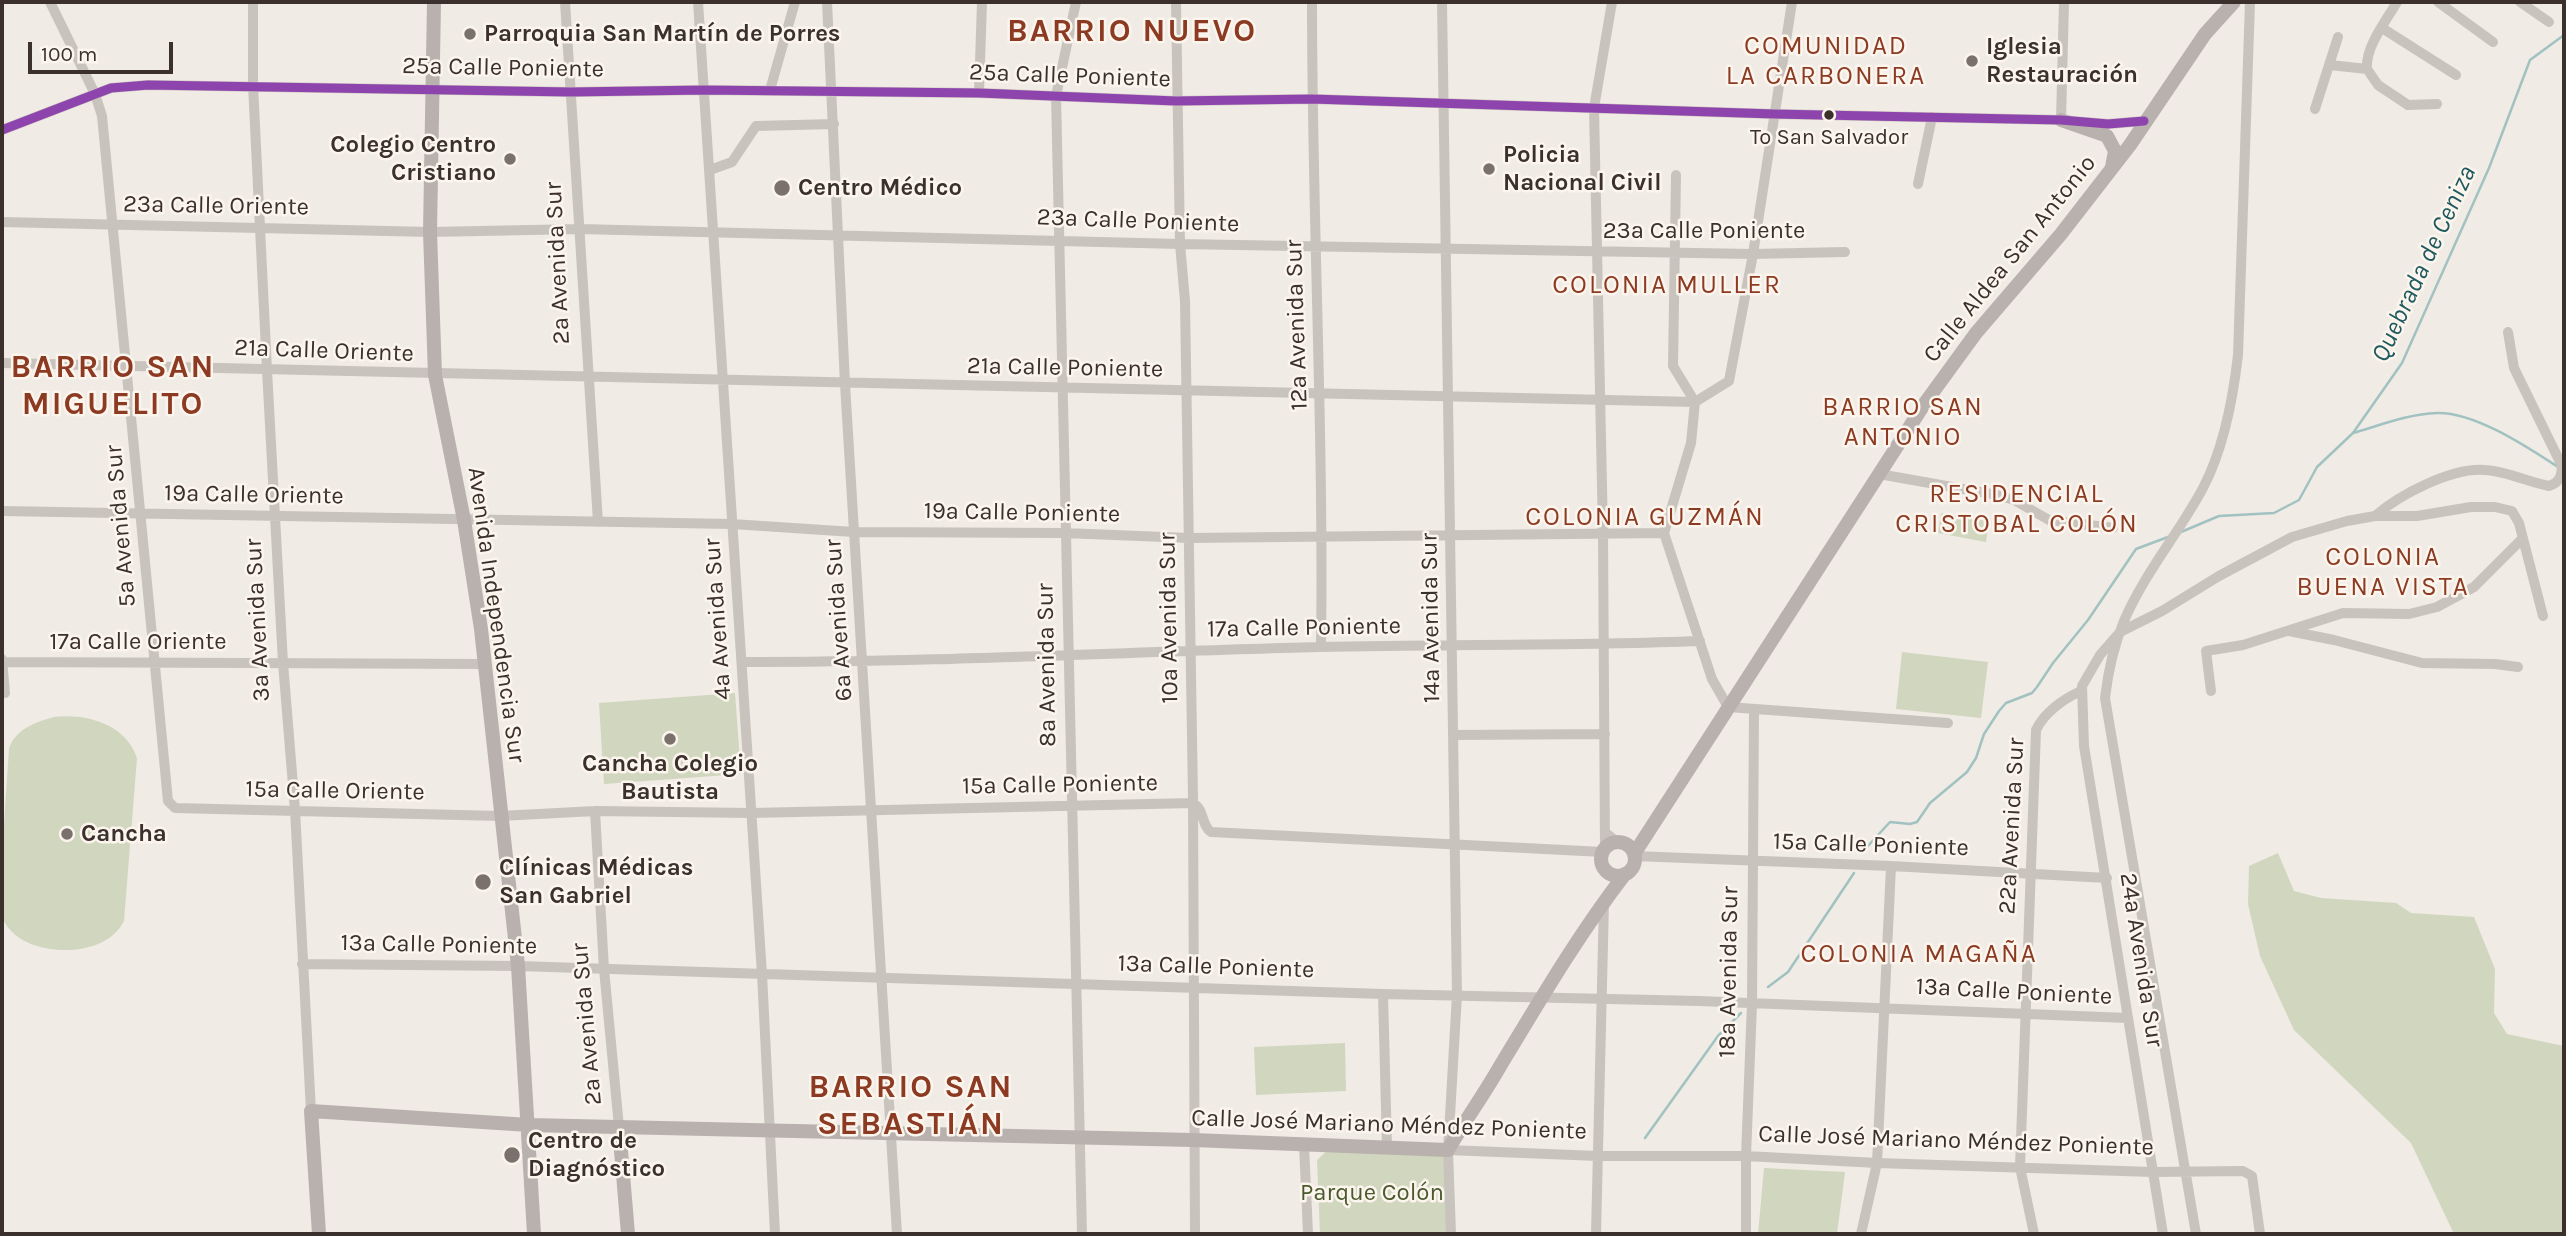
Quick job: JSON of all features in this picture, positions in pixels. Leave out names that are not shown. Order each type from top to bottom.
[{"type":"main road","name":"Avenida Independencia Sur","points":[[434,2],[430,232],[435,375],[464,520],[484,664],[518,966],[534,1234]]},
{"type":"main road","name":"Calle Aldea San Antonio","points":[[1625,874],[1633,867],[1616,850],[1647,833],[1925,403],[1976,333],[2061,234],[2112,168],[2205,34],[2234,2]]},
{"type":"main road","points":[[2061,120],[2107,136],[2115,151],[2112,168]]},
{"type":"main road","points":[[1616,850],[1610,874],[1625,874]]},
{"type":"main road","points":[[1604,902],[1616,850]]},
{"type":"main road","points":[[1448,1150],[1540,998],[1625,874]]},
{"type":"main road","name":"Calle José Mariano Méndez Poniente","points":[[311,1111],[528,1125],[1193,1140],[1448,1150]]},
{"type":"main road","name":"3a Avenida Sur","points":[[311,1111],[319,1234]]},
{"type":"main road","name":"2a Avenida Sur","points":[[619,1127],[628,1234]]},
{"type":"street","name":"5a Avenida Sur","points":[[50,2],[95,94],[102,116],[170,806]]},
{"type":"street","name":"3a Avenida Sur","points":[[253,2],[253,85],[267,370],[311,1111]]},
{"type":"street","name":"2a Avenida Sur","points":[[565,2],[598,522]]},
{"type":"street","name":"4a Avenida Sur","points":[[698,2],[752,813],[775,1234]]},
{"type":"street","points":[[770,90],[795,2]]},
{"type":"street","name":"6a Avenida Sur","points":[[827,2],[845,384],[897,1234]]},
{"type":"street","points":[[979,93],[982,2]]},
{"type":"street","name":"8a Avenida Sur","points":[[1076,2],[1056,96],[1082,1234]]},
{"type":"street","name":"10a Avenida Sur","points":[[1176,2],[1180,244],[1185,301],[1194,803],[1195,1234]]},
{"type":"street","name":"12a Avenida Sur","points":[[1312,2],[1322,536],[1321,647]]},
{"type":"street","name":"14a Avenida Sur","points":[[1442,2],[1457,995],[1448,1150],[1451,1234]]},
{"type":"street","points":[[1612,2],[1594,108],[1603,533],[1602,645],[1605,734],[1616,850]]},
{"type":"street","points":[[1695,402],[1730,381],[1753,254],[1792,2]]},
{"type":"street","points":[[2061,120],[2064,2]]},
{"type":"street","points":[[2196,1234],[2105,698],[2120,632],[2133,602],[2204,487],[2217,454],[2232,397],[2238,355],[2250,2]]},
{"type":"street","points":[[2397,2],[2370,51],[2366,61],[2367,69],[2378,85],[2408,105],[2437,104]]},
{"type":"street","points":[[2438,2],[2493,42]]},
{"type":"street","points":[[2519,2],[2549,22]]},
{"type":"street","points":[[2382,28],[2456,75]]},
{"type":"street","points":[[2315,109],[2338,37]]},
{"type":"street","points":[[2330,65],[2367,69]]},
{"type":"street","name":"25a Calle Poniente","points":[[2,130],[116,86],[128,85],[571,92],[770,90],[979,93],[1176,101],[1312,99],[2061,120],[2108,124],[2144,121]]},
{"type":"street","points":[[1918,184],[1933,117]]},
{"type":"street","points":[[710,170],[732,162],[756,126],[834,124]]},
{"type":"street","points":[[1676,175],[1673,366],[1695,402],[1691,443],[1664,533],[1712,679],[1728,707],[1948,723]]},
{"type":"street","name":"23a Calle Oriente","points":[[2,222],[430,232]]},
{"type":"street","name":"23a Calle Poniente","points":[[430,232],[580,229],[1596,252],[1846,252]]},
{"type":"street","points":[[2375,516],[2412,491],[2468,471],[2488,470],[2549,486],[2559,479],[2563,471],[2561,464],[2514,368],[2508,332]]},
{"type":"street","name":"21a Calle Oriente","points":[[2,363],[435,375]]},
{"type":"street","name":"21a Calle Poniente","points":[[435,375],[1695,402]]},
{"type":"street","points":[[1879,474],[2006,497],[2049,520],[2113,528]]},
{"type":"street","points":[[2081,691],[2085,677],[2094,663],[2120,632],[2292,537],[2375,516],[2417,516],[2485,507],[2512,511],[2519,523],[2543,616]]},
{"type":"street","name":"19a Calle Oriente","points":[[2,511],[464,520]]},
{"type":"street","name":"19a Calle Poniente","points":[[464,520],[732,524],[854,532],[1064,533],[1189,538],[1664,533]]},
{"type":"street","points":[[2211,691],[2206,650],[2243,645],[2343,613],[2409,614],[2437,607],[2474,587],[2523,538]]},
{"type":"street","points":[[2287,631],[2422,663],[2518,667]]},
{"type":"street","name":"17a Calle Poniente","points":[[742,663],[864,662],[1321,647],[1602,645],[1700,641]]},
{"type":"street","points":[[2,661],[5,693]]},
{"type":"street","name":"17a Calle Oriente","points":[[2,661],[484,664]]},
{"type":"street","name":"22a Avenida Sur","points":[[2034,1234],[2020,1167],[2036,730],[2040,722],[2067,697],[2081,691]]},
{"type":"street","name":"24a Avenida Sur","points":[[2081,691],[2084,746],[2163,1234]]},
{"type":"street","name":"18a Avenida Sur","points":[[1746,1234],[1752,1004],[1754,710]]},
{"type":"street","points":[[1453,735],[1605,734]]},
{"type":"street","name":"15a Calle Poniente","points":[[500,816],[595,810],[752,813],[1194,803],[1199,807],[1206,827],[1211,832],[1455,845],[1616,850],[1752,862],[1891,866],[2107,878]]},
{"type":"street","name":"15a Calle Oriente","points":[[170,806],[500,816]]},
{"type":"street","name":"2a Avenida Sur","points":[[595,810],[604,969],[619,1127]]},
{"type":"street","points":[[1861,1234],[1877,1163],[1891,866]]},
{"type":"street","points":[[1596,1234],[1604,902]]},
{"type":"street","name":"13a Calle Poniente","points":[[302,964],[518,966],[1383,994],[1602,998],[2128,1018]]},
{"type":"street","points":[[1383,994],[1387,1147]]},
{"type":"street","points":[[1304,1145],[1308,1234]]},
{"type":"street","name":"Calle José Mariano Méndez Poniente","points":[[1448,1150],[1598,1156],[1746,1156],[2153,1172],[2247,1172],[2252,1176],[2260,1234]]},
{"type":"green space","points":[[1941,513],[1989,521],[1986,542],[1938,533]]},
{"type":"green space","points":[[1902,652],[1988,662],[1981,718],[1896,709]]},
{"type":"green space","name":"Cancha Colegio Bautista","points":[[735,693],[741,774],[604,784],[599,703]]},
{"type":"green space","name":"Cancha","points":[[54,717],[79,717],[103,723],[124,737],[137,758],[124,921],[114,934],[101,943],[70,950],[51,949],[24,941],[9,929],[2,909],[3,836],[9,749],[21,731]]},
{"type":"green space","points":[[2278,853],[2294,891],[2321,898],[2396,903],[2411,913],[2474,917],[2495,969],[2494,1013],[2507,1034],[2564,1046],[2564,1234],[2454,1234],[2411,1143],[2294,1030],[2260,956],[2248,904],[2249,866]]},
{"type":"green space","points":[[1345,1043],[1346,1091],[1256,1095],[1254,1047]]},
{"type":"green space","name":"Parque Colón","points":[[1329,1149],[1442,1152],[1449,1161],[1449,1234],[1320,1234],[1317,1160]]},
{"type":"green space","points":[[1764,1168],[1845,1172],[1837,1234],[1758,1234]]},
{"type":"waterway","name":"Quebrada de Ceniza","points":[[2181,532],[2219,516],[2274,513],[2299,500],[2317,467],[2353,433],[2402,363],[2489,168],[2530,60],[2564,35]]},
{"type":"waterway","points":[[2353,433],[2416,415],[2452,414],[2484,424],[2558,467]]},
{"type":"waterway","name":"Quebrada de Ceniza","points":[[1866,848],[1890,822],[1917,822],[1930,803],[1967,772],[1976,758],[1984,734],[1999,711],[2006,703],[2032,693],[2088,620],[2136,549],[2168,537]]},
{"type":"waterway","name":"Quebrada de Ceniza","points":[[1768,987],[1788,972],[1854,873]]},
{"type":"waterway","name":"Quebrada de Ceniza","points":[[1645,1138],[1718,1036],[1741,1013]]},
{"type":"transit line","points":[[2,130],[111,88],[148,85],[571,92],[704,90],[979,93],[1176,101],[1312,99],[2061,120],[2108,124],[2144,121]]},
{"type":"place","name":"Parroquia San Martín de Porres","points":[[470,34]]},
{"type":"place","name":"Iglesia Restauración","points":[[1972,61]]},
{"type":"place","name":"To San Salvador","points":[[1829,115]]},
{"type":"place","name":"Colegio Centro Cristiano","points":[[510,159]]},
{"type":"place","name":"Policia Nacional Civil","points":[[1489,169]]},
{"type":"place","name":"Centro Médico","points":[[782,188]]},
{"type":"place","name":"Cancha Colegio Bautista","points":[[670,739]]},
{"type":"place","name":"Cancha","points":[[67,834]]},
{"type":"place","name":"Clínicas Médicas San Gabriel","points":[[483,882]]},
{"type":"place","name":"Centro de Diagnóstico","points":[[512,1155]]},
{"type":"district","name":"BARRIO NUEVO","points":[[1132,32]]},
{"type":"district","name":"COMUNIDAD LA CARBONERA","points":[[1826,62]]},
{"type":"district","name":"COLONIA MULLER","points":[[1667,286]]},
{"type":"district","name":"BARRIO SAN MIGUELITO","points":[[113,386]]},
{"type":"district","name":"BARRIO SAN ANTONIO","points":[[1903,422]]},
{"type":"district","name":"RESIDENCIAL CRISTOBAL COLÓN","points":[[2017,510]]},
{"type":"district","name":"COLONIA GUZMÁN","points":[[1645,518]]},
{"type":"district","name":"COLONIA BUENA VISTA","points":[[2383,573]]},
{"type":"district","name":"COLONIA MAGAÑA","points":[[1919,955]]},
{"type":"district","name":"BARRIO SAN SEBASTIÁN","points":[[911,1106]]}]
